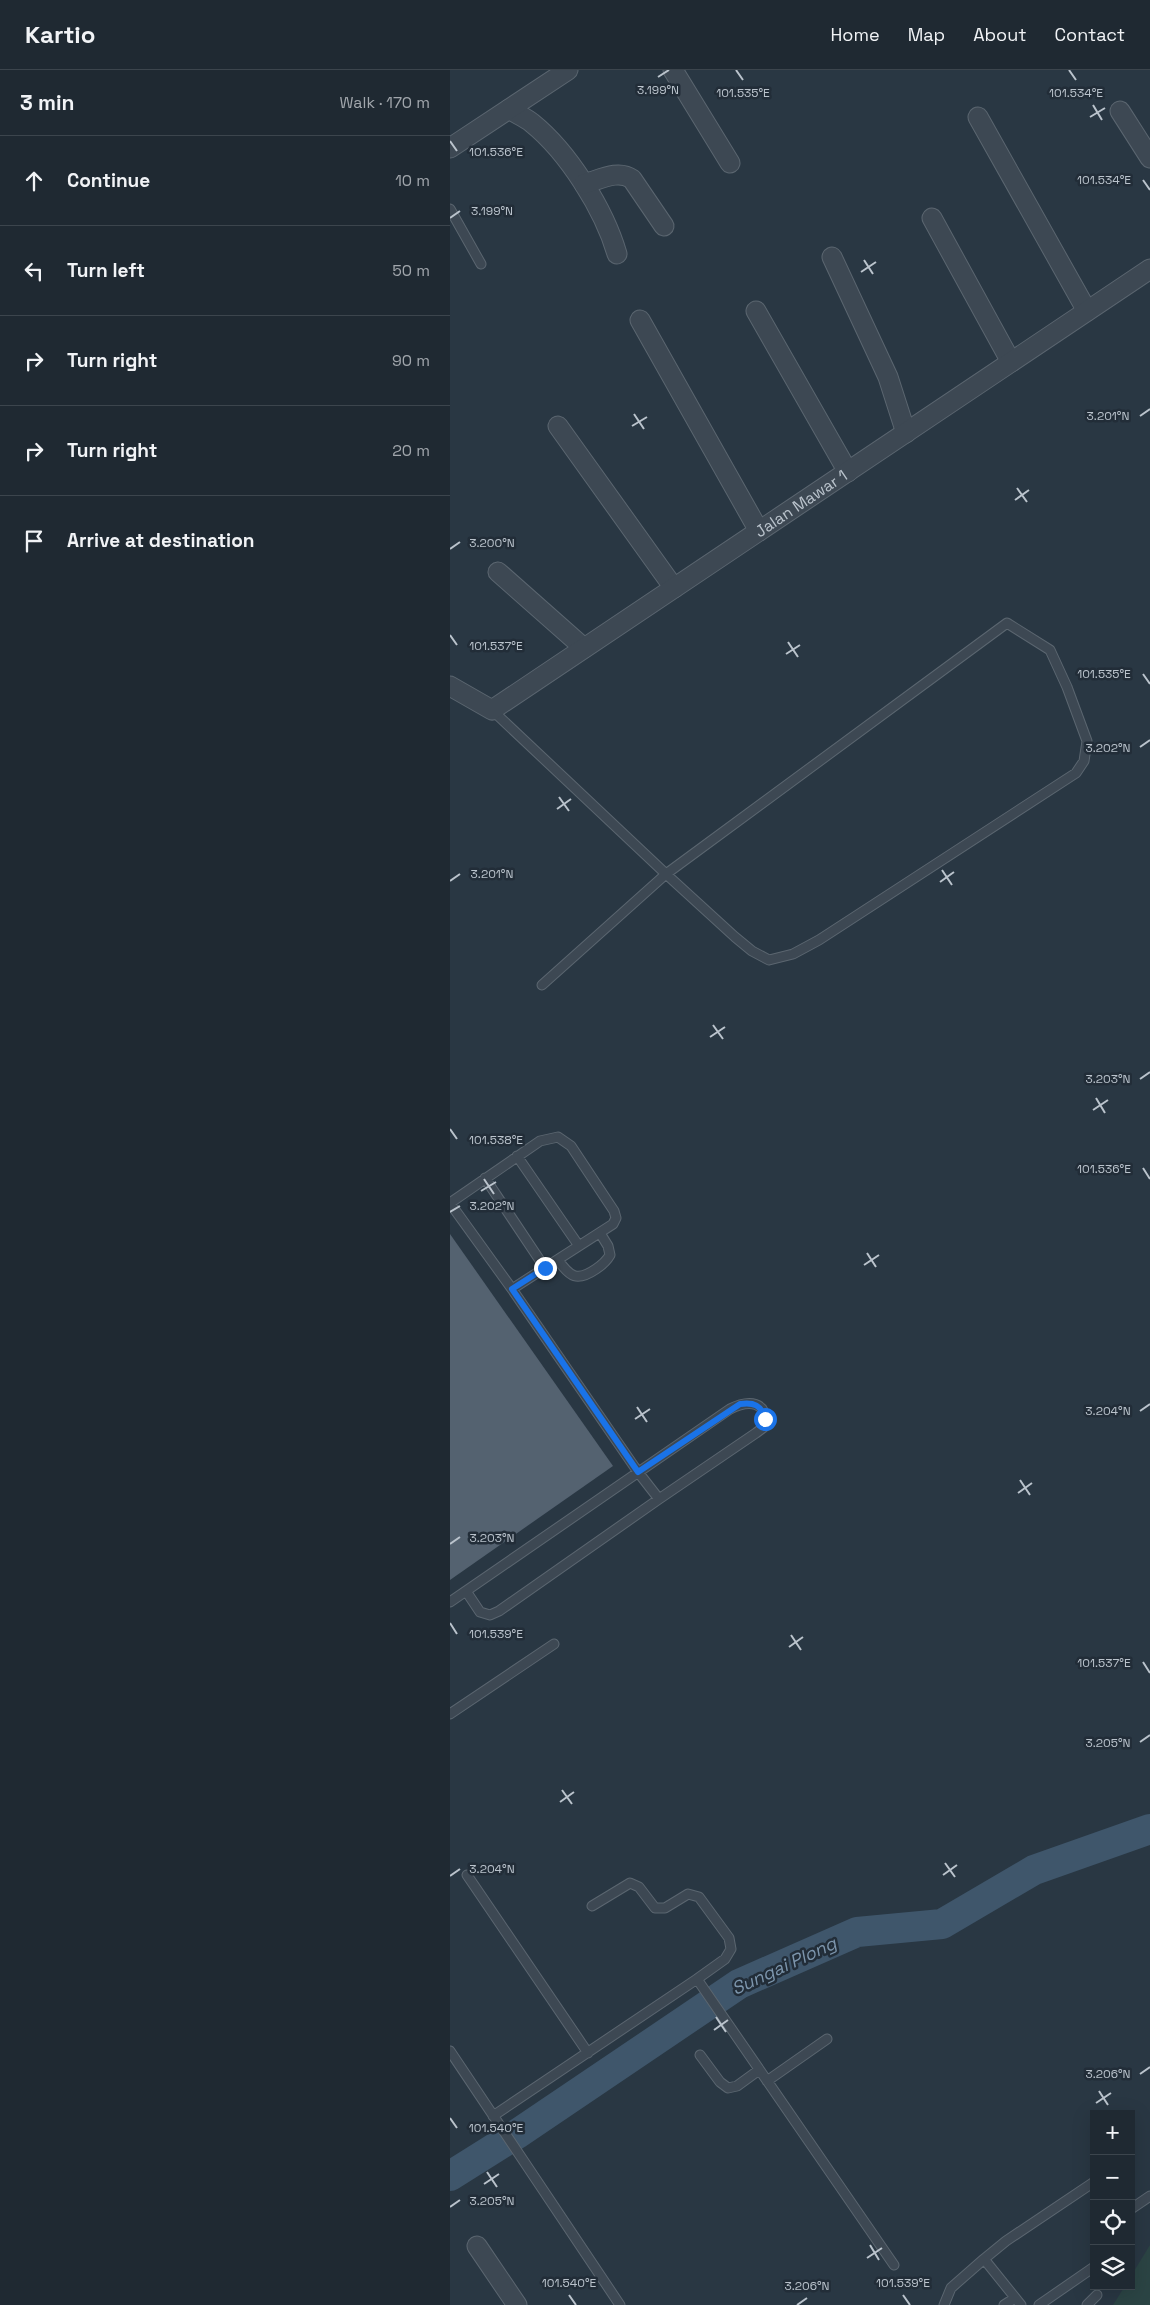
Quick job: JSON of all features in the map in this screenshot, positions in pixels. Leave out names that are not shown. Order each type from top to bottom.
[{"type":"street","points":[[450,148],[568,70]]},
{"type":"street","points":[[673,70],[730,163]]},
{"type":"street","points":[[509,109],[530,121],[546,135],[584,184],[610,231],[617,254]]},
{"type":"street","points":[[1120,111],[1150,158]]},
{"type":"street","points":[[978,117],[1087,311]]},
{"type":"street","points":[[584,184],[618,174],[625,174],[632,179],[664,226]]},
{"type":"street","points":[[932,218],[1011,362]]},
{"type":"street","points":[[832,257],[888,377],[906,433]]},
{"type":"street","name":"Jalan Mawar 1","points":[[492,710],[1150,269]]},
{"type":"street","points":[[756,311],[848,472]]},
{"type":"street","points":[[640,320],[759,531]]},
{"type":"street","points":[[558,426],[674,588]]},
{"type":"street","points":[[498,572],[584,648]]},
{"type":"street","points":[[450,686],[492,710]]},
{"type":"street","points":[[477,2246],[517,2305]]},
{"type":"lane","points":[[450,209],[481,264]]},
{"type":"lane","points":[[492,710],[666,874],[735,937],[752,951],[769,960],[792,954],[819,940],[1076,773],[1084,760],[1087,741],[1067,687],[1050,650],[1007,623],[666,874],[542,985]]},
{"type":"lane","points":[[512,1289],[613,1224],[616,1218],[614,1212],[565,1140],[558,1137],[540,1141],[450,1203],[658,1499]]},
{"type":"lane","points":[[518,1156],[579,1246]]},
{"type":"lane","points":[[485,1178],[545,1268]]},
{"type":"lane","points":[[558,1260],[566,1271],[575,1276],[586,1276],[606,1262],[610,1255],[608,1246],[600,1232]]},
{"type":"lane","points":[[450,1602],[735,1406],[750,1402],[757,1404],[763,1411],[764,1427],[499,1611],[490,1615],[480,1612],[466,1591]]},
{"type":"lane","points":[[450,1714],[554,1644]]},
{"type":"lane","points":[[467,1875],[588,2053]]},
{"type":"lane","points":[[493,2116],[697,1979],[726,1958],[732,1949],[729,1938],[699,1897],[688,1894],[665,1908],[655,1908],[639,1887],[630,1883],[592,1906]]},
{"type":"lane","points":[[697,1979],[894,2265]]},
{"type":"lane","points":[[767,2081],[827,2040]]},
{"type":"lane","points":[[450,2051],[620,2305]]},
{"type":"lane","points":[[700,2055],[720,2082],[728,2088],[737,2086],[760,2070]]},
{"type":"lane","points":[[944,2305],[951,2288],[984,2259],[1006,2241],[1090,2185]]},
{"type":"lane","points":[[1135,2206],[1150,2196]]},
{"type":"lane","points":[[984,2259],[1018,2301],[1004,2305]]},
{"type":"lane","points":[[1039,2305],[1090,2270]]},
{"type":"lane","points":[[1087,2305],[1097,2295]]},
{"type":"green space","points":[[1150,2245],[1150,2305],[1113,2305],[1122,2290],[1135,2290],[1135,2269]]},
{"type":"building","points":[[450,1234],[613,1466],[450,1580]]},
{"type":"waterway","name":"Sungai Plong","points":[[450,2176],[517,2134],[739,1984],[857,1932],[942,1924],[1034,1870],[1150,1829]]},
{"type":"route","points":[[545,1268],[512,1289],[638,1472],[740,1404],[750,1402],[757,1404],[763,1411],[765,1419]]}]
